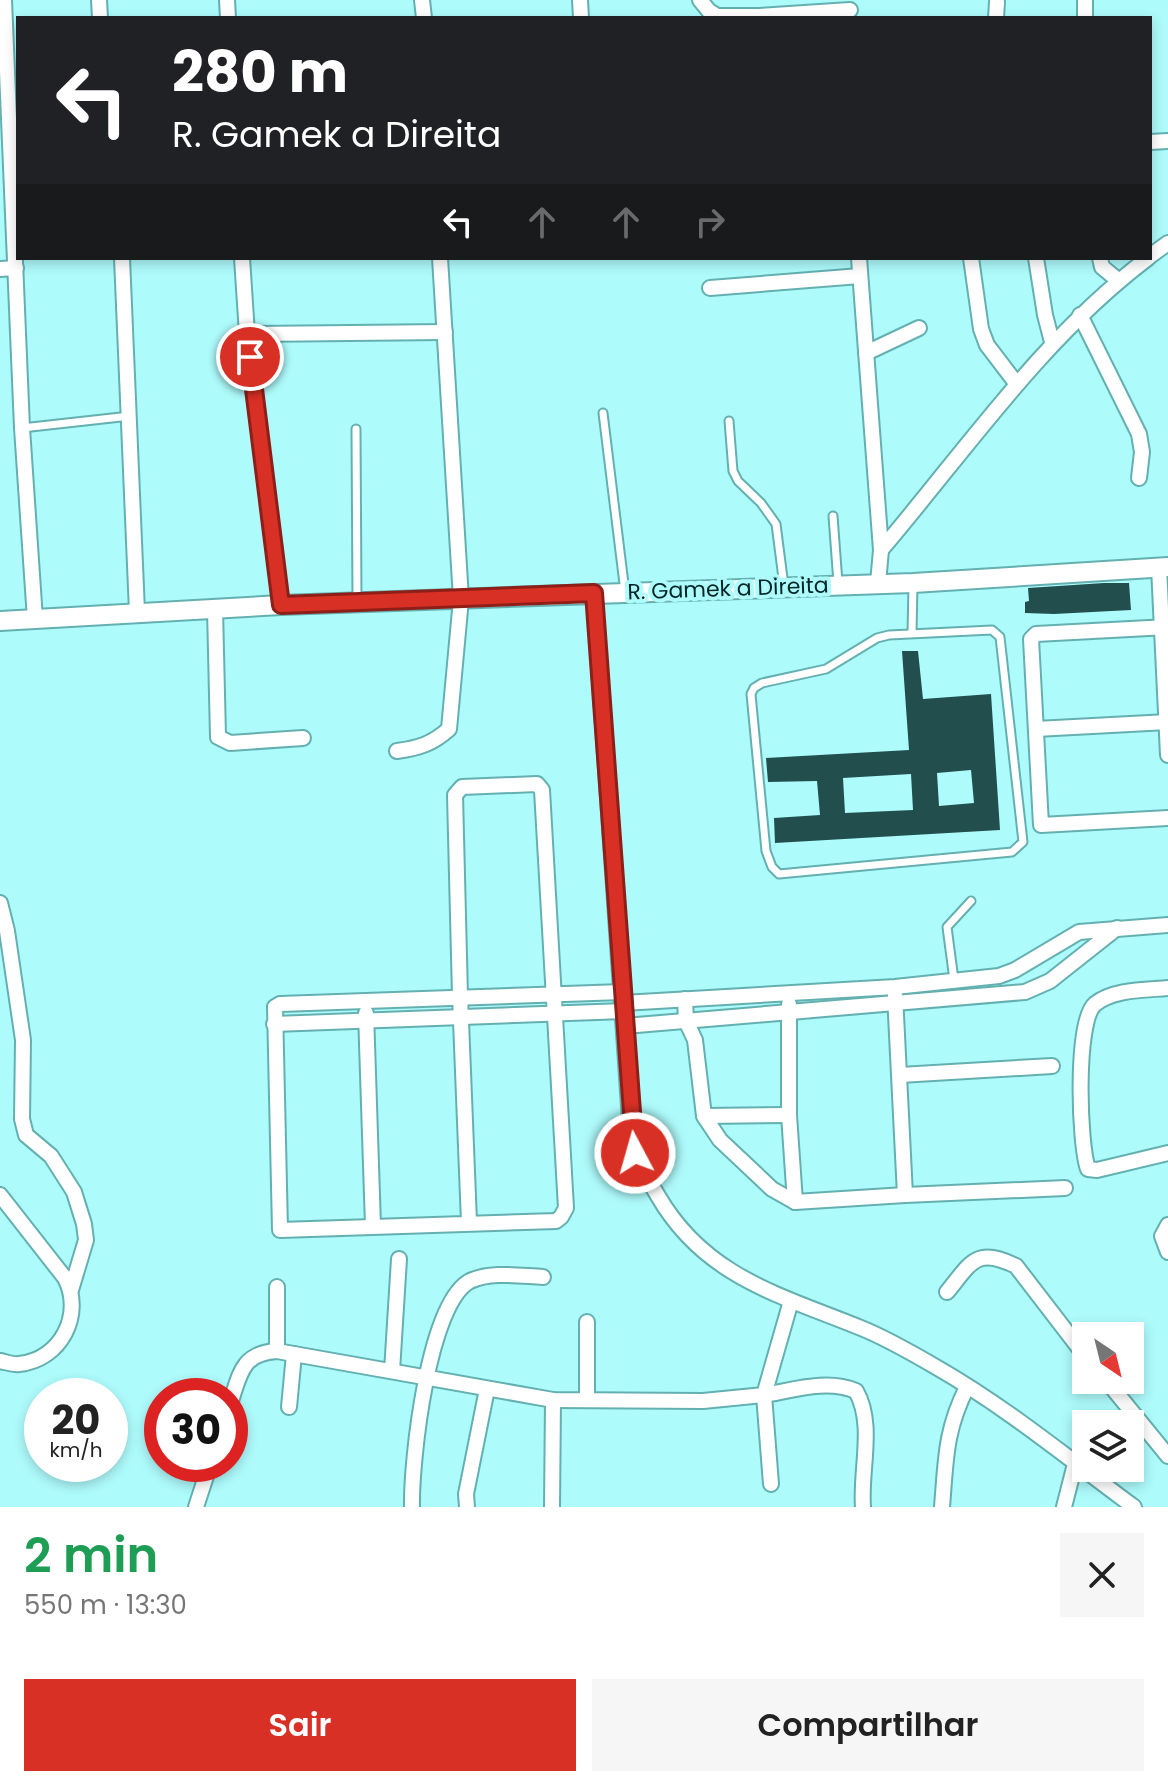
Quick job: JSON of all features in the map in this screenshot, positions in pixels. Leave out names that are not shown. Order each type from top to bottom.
[{"type":"main road","name":"R. Gamek a Direita","points":[[0,621],[281,605],[913,583],[1163,567]]},
{"type":"street","points":[[4,0],[22,428],[35,619]]},
{"type":"street","points":[[700,0],[717,16],[851,9]]},
{"type":"street","points":[[996,16],[997,2]]},
{"type":"street","points":[[122,260],[137,612]]},
{"type":"street","points":[[242,260],[247,334],[281,605]]},
{"type":"street","points":[[397,751],[420,748],[449,729],[461,599],[440,260]]},
{"type":"street","points":[[859,260],[881,550],[878,583]]},
{"type":"street","points":[[971,260],[981,329],[987,345],[1016,383]]},
{"type":"street","points":[[1036,260],[1052,342]]},
{"type":"street","points":[[1100,260],[1102,267],[1119,281]]},
{"type":"street","points":[[881,550],[1052,342],[1145,260]]},
{"type":"street","points":[[0,269],[16,268]]},
{"type":"street","points":[[710,288],[860,276]]},
{"type":"street","points":[[1080,315],[1139,434],[1142,452],[1139,478]]},
{"type":"street","points":[[866,353],[919,328]]},
{"type":"street","points":[[247,334],[445,332]]},
{"type":"street","points":[[1163,567],[1168,755]]},
{"type":"street","points":[[594,593],[635,1153],[662,1203],[686,1238],[717,1263],[765,1290],[864,1329],[938,1368],[1072,1462]]},
{"type":"street","points":[[215,609],[218,737],[230,743],[303,738]]},
{"type":"street","points":[[1164,627],[1032,636],[1040,823],[1043,827],[1168,818]]},
{"type":"street","points":[[1036,729],[1167,722]]},
{"type":"street","points":[[469,1222],[460,1018],[460,996],[455,795],[462,787],[537,784],[542,790],[552,995],[564,1213],[556,1221],[285,1231],[278,1227],[273,1011],[280,1004],[460,996],[552,995],[623,1002]]},
{"type":"street","points":[[0,903],[23,1040],[22,1119],[26,1135],[51,1156],[74,1192],[84,1224],[86,1240],[71,1290]]},
{"type":"street","points":[[274,1024],[554,1014],[623,1002],[895,987],[1007,974],[1079,932],[1168,925]]},
{"type":"street","points":[[625,1026],[1025,992],[1050,981],[1118,928]]},
{"type":"street","points":[[895,987],[905,1195]]},
{"type":"street","points":[[1168,988],[1130,992],[1099,1001],[1091,1007],[1085,1020],[1081,1045],[1082,1125],[1088,1169],[1097,1170],[1168,1153]]},
{"type":"street","points":[[788,992],[789,1115],[795,1202]]},
{"type":"street","points":[[695,1040],[707,1020],[707,998]]},
{"type":"street","points":[[685,999],[686,1021],[695,1040],[704,1116],[720,1140],[772,1189],[795,1202],[1065,1188]]},
{"type":"street","points":[[365,1000],[373,1226]]},
{"type":"street","points":[[900,1075],[1052,1066]]},
{"type":"street","points":[[704,1116],[789,1115]]},
{"type":"street","points":[[0,1195],[65,1278],[74,1306],[70,1324],[57,1345],[44,1357],[18,1364],[0,1361]]},
{"type":"street","points":[[1168,1225],[1162,1236],[1168,1252]]},
{"type":"street","points":[[947,1292],[974,1259],[985,1256],[999,1258],[1016,1266],[1072,1339]]},
{"type":"street","points":[[392,1371],[399,1259]]},
{"type":"street","points":[[412,1507],[427,1378],[438,1328],[461,1288],[485,1276],[543,1277]]},
{"type":"street","points":[[277,1287],[277,1351]]},
{"type":"street","points":[[771,1484],[764,1395],[791,1301]]},
{"type":"street","points":[[587,1322],[587,1400]]},
{"type":"street","points":[[239,1378],[251,1357],[277,1351],[553,1400],[703,1401],[842,1385],[856,1391],[865,1413],[861,1486],[863,1507]]},
{"type":"street","points":[[289,1407],[294,1354]]},
{"type":"street","points":[[942,1507],[949,1431],[967,1387]]},
{"type":"street","points":[[467,1507],[466,1494],[487,1389]]},
{"type":"street","points":[[1117,1394],[1168,1456]]},
{"type":"street","points":[[552,1507],[553,1400]]},
{"type":"street","points":[[1064,1507],[1072,1476]]},
{"type":"street","points":[[196,1507],[204,1482]]},
{"type":"street","points":[[1100,1482],[1134,1507]]},
{"type":"lane","points":[[603,413],[625,592]]},
{"type":"lane","points":[[22,428],[130,416]]},
{"type":"lane","points":[[729,421],[733,471],[738,481],[761,503],[776,524],[784,588]]},
{"type":"lane","points":[[356,429],[357,602]]},
{"type":"lane","points":[[833,516],[838,585]]},
{"type":"lane","points":[[912,633],[913,583]]},
{"type":"lane","points":[[992,630],[1000,637],[1023,842],[1012,852],[779,874],[772,867],[766,851],[751,694],[754,688],[762,683],[826,669],[877,638],[912,633],[992,630]]},
{"type":"lane","points":[[954,980],[947,927],[971,901]]},
{"type":"building","points":[[1129,583],[1131,610],[1025,613],[1025,602],[1029,601],[1028,588]]},
{"type":"building","points":[[902,651],[918,651],[923,699],[991,694],[1000,830],[775,843],[774,818],[820,815],[817,781],[768,782],[766,758],[909,750]],"holes":[[[971,770],[974,803],[939,806],[937,773]],[[911,774],[913,810],[845,813],[843,778]]]},
{"type":"route","points":[[250,357],[281,605],[594,593],[631,1136],[635,1153]]}]
